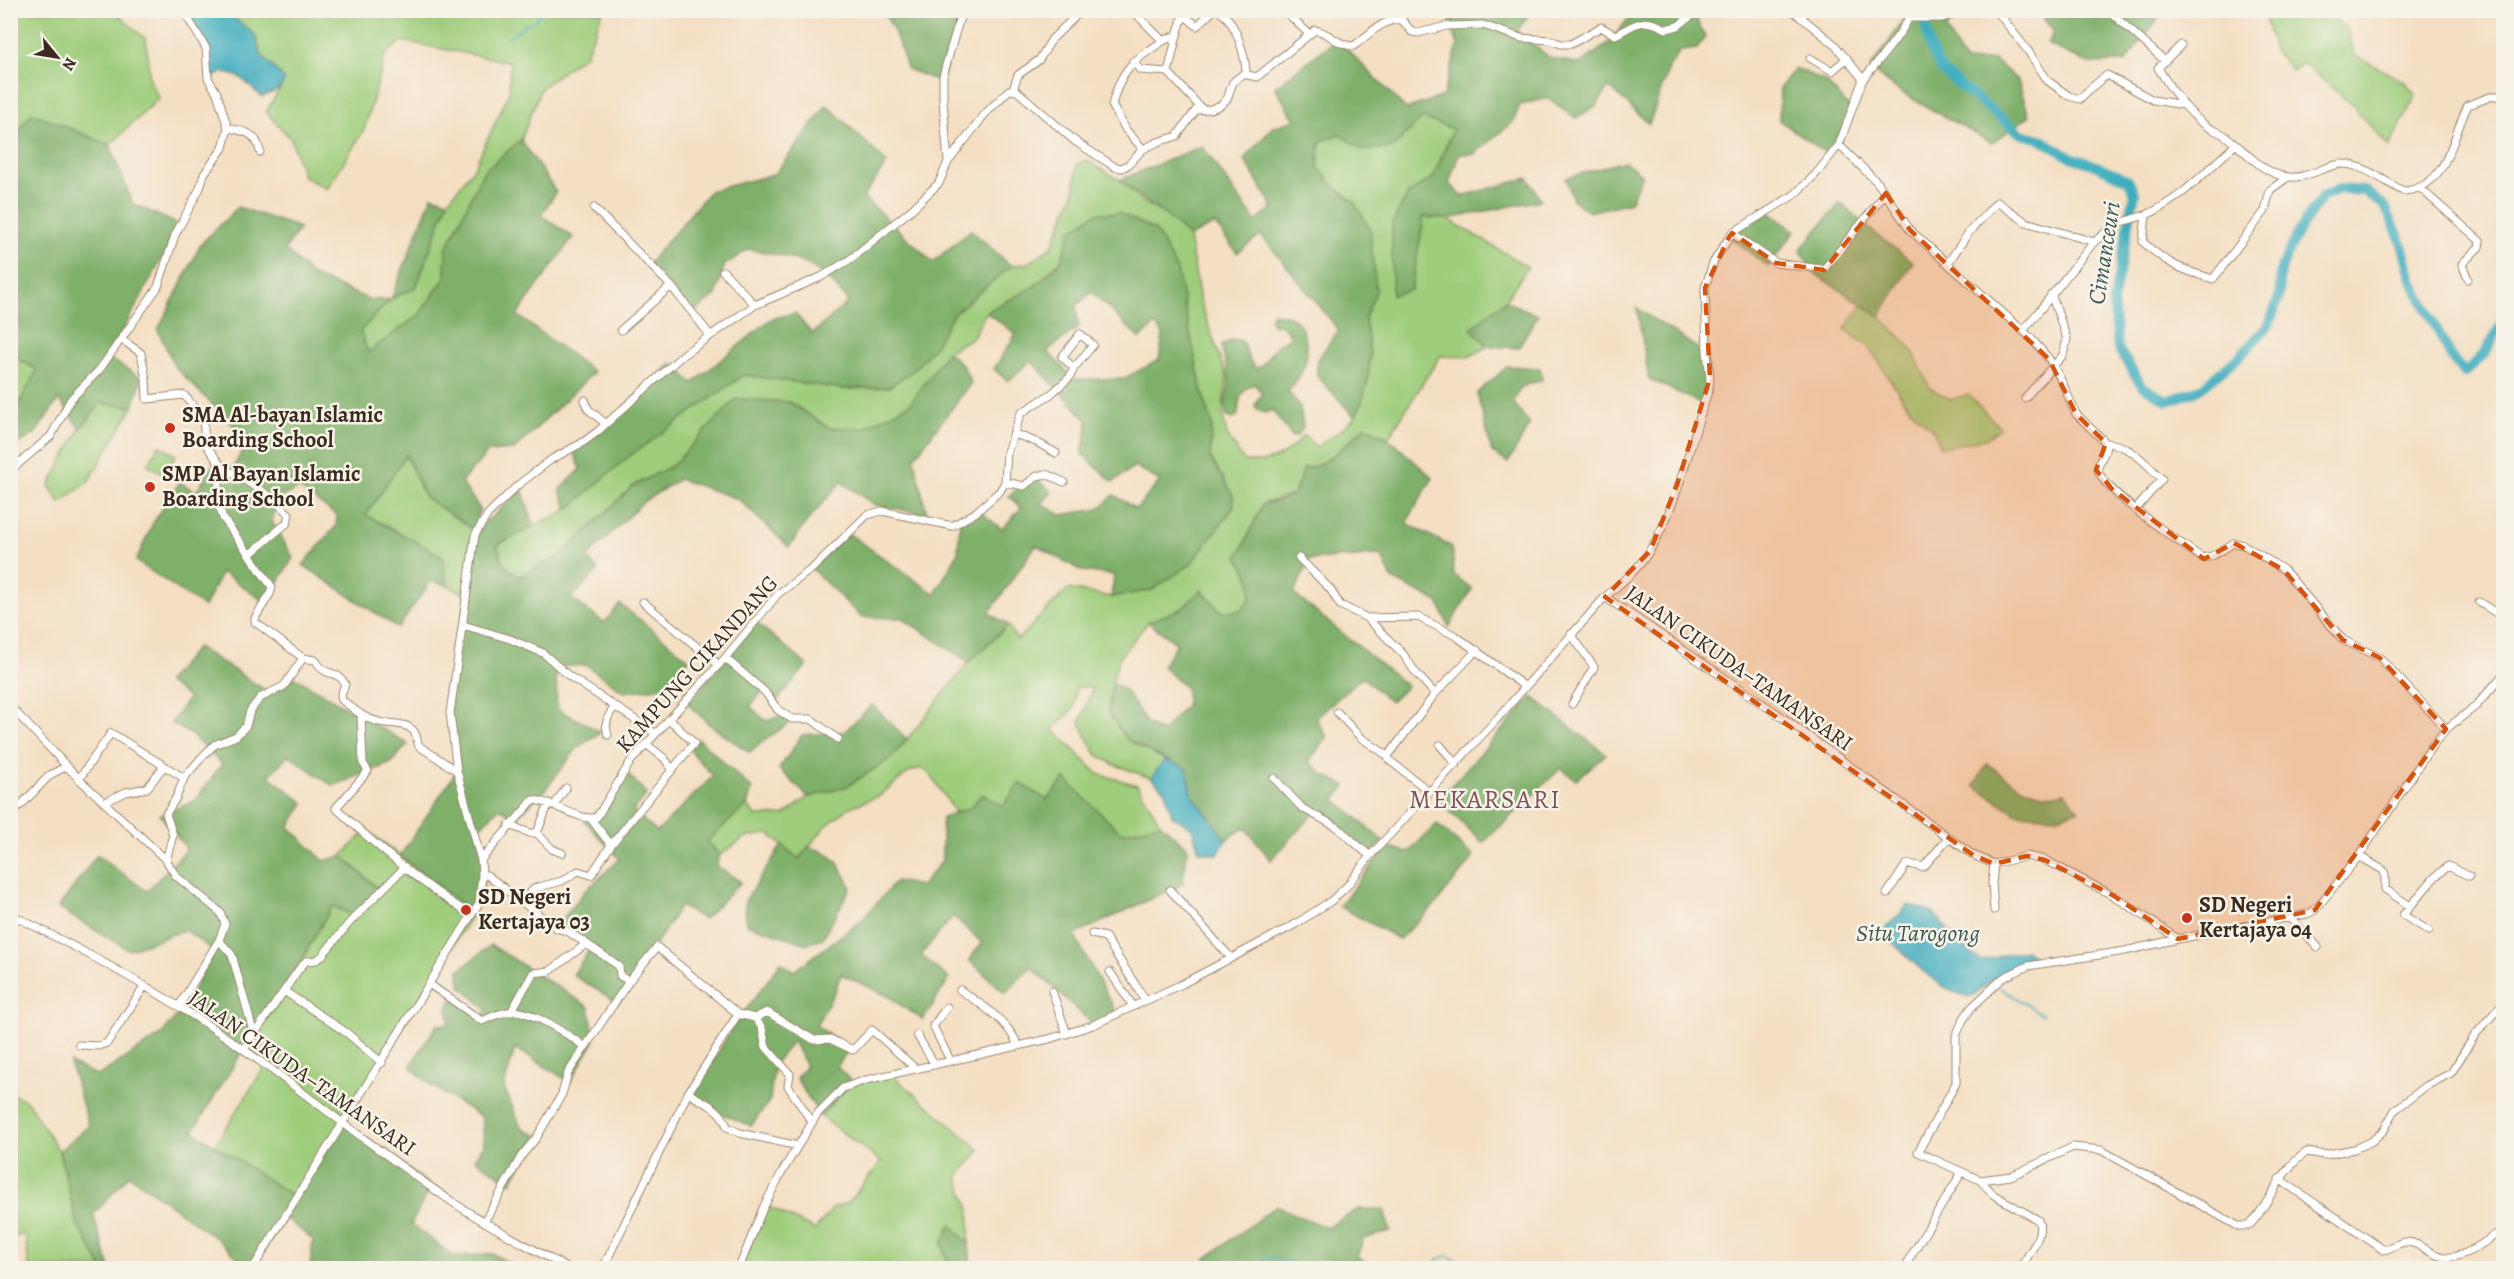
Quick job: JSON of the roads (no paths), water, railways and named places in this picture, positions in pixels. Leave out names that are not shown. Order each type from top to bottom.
[{"type":"street","points":[[10,471],[51,436],[71,399],[87,385],[158,287],[175,235],[200,188],[204,174],[223,148],[228,128],[217,93],[208,78],[206,48],[183,10]]},
{"type":"street","points":[[948,162],[942,88],[962,10]]},
{"type":"street","points":[[253,1269],[479,903],[481,860],[457,771],[450,713],[475,535],[480,524],[531,474],[582,443],[710,334],[756,305],[821,277],[849,260],[926,197],[939,183],[948,162],[1003,93],[1013,89],[1018,75],[1039,60],[1052,39],[1082,10]]},
{"type":"street","points":[[1183,12],[1197,26],[1215,10],[1221,12],[1236,34],[1246,59],[1246,74]]},
{"type":"street","points":[[1284,10],[1309,34]]},
{"type":"street","points":[[1013,89],[1076,142],[1115,167],[1122,168],[1130,164],[1143,149],[1177,136],[1192,113],[1201,108],[1211,109],[1221,105],[1227,99],[1233,82],[1243,74],[1253,78],[1257,77],[1316,30],[1321,30],[1340,44],[1354,45],[1388,21],[1396,19],[1402,20],[1412,32],[1418,33],[1448,26],[1483,25],[1521,38],[1571,44],[1600,27],[1614,35],[1643,21],[1652,21],[1666,29],[1678,27],[1700,10]]},
{"type":"street","points":[[1792,10],[1847,58],[1863,79]]},
{"type":"street","points":[[1801,18],[1808,10]]},
{"type":"street","points":[[1605,597],[1636,568],[1650,551],[1662,527],[1677,485],[1710,378],[1705,288],[1713,263],[1732,233],[1794,195],[1839,145],[1863,79],[1884,56],[1911,14],[1942,18],[1968,10]]},
{"type":"street","points":[[1996,10],[2048,81],[2070,96],[2080,99],[2085,92],[2094,89],[2107,75],[2153,100],[2184,105]]},
{"type":"street","points":[[2108,10],[2165,61]]},
{"type":"street","points":[[1135,11],[1163,41]]},
{"type":"street","points":[[1168,72],[1183,12]]},
{"type":"street","points":[[1143,149],[1126,130],[1112,105],[1118,83],[1133,61],[1163,41],[1177,35]]},
{"type":"street","points":[[2181,45],[2158,68],[2184,105],[2207,126],[2225,136],[2265,168],[2288,177],[2306,176],[2343,164],[2365,170],[2403,191],[2420,188],[2432,179],[2445,164],[2468,105],[2493,96],[2504,96]]},
{"type":"street","points":[[1810,58],[1832,71],[1847,58]]},
{"type":"street","points":[[1133,61],[1140,70],[1168,72],[1201,108]]},
{"type":"street","points":[[228,128],[247,132],[255,137],[260,152]]},
{"type":"street","points":[[1839,145],[1886,193],[1910,230],[2023,332],[2053,364],[2076,414],[2106,443],[2119,444],[2128,449],[2162,479],[2136,509]]},
{"type":"street","points":[[2235,145],[2196,181],[2158,210],[2146,215],[2143,242],[2161,259],[2185,271],[2213,279],[2265,211],[2270,190],[2288,177]]},
{"type":"street","points":[[2420,188],[2480,241],[2480,247],[2462,264],[2468,279]]},
{"type":"street","points":[[1732,233],[1776,262],[1825,268],[1886,193]]},
{"type":"street","points":[[1948,263],[1968,232],[1997,202],[2026,222],[2094,242]]},
{"type":"street","points":[[594,208],[671,286],[710,334]]},
{"type":"street","points":[[2023,332],[2094,242],[2116,224],[2145,215]]},
{"type":"street","points":[[723,271],[756,305]]},
{"type":"street","points":[[621,330],[671,286]]},
{"type":"street","points":[[2025,398],[2062,355],[2067,339],[2051,294]]},
{"type":"street","points":[[1064,482],[1046,474],[1037,476],[1024,486],[1005,482],[1007,452],[1021,413],[1036,405],[1070,377],[1074,368],[1093,345],[1080,334],[1062,357],[1074,368]]},
{"type":"street","points":[[121,339],[141,353],[147,399],[188,396],[203,417],[205,443],[221,466],[267,494],[289,514],[287,523],[250,554]]},
{"type":"street","points":[[585,400],[588,408],[605,423]]},
{"type":"street","points":[[1015,434],[1056,453]]},
{"type":"street","points":[[2106,443],[2107,452],[2098,467],[2099,473],[2112,489],[2148,521],[2202,558],[2212,556],[2234,543],[2244,545],[2284,570],[2294,579],[2343,640],[2380,657],[2446,729]]},
{"type":"street","points":[[221,466],[217,501],[223,518],[268,580],[272,590],[255,618],[255,622],[303,658],[315,660],[322,669],[336,673],[343,679],[345,684],[341,694],[342,700],[361,715],[380,723],[396,723],[412,730],[416,734],[419,746],[457,771]]},
{"type":"street","name":"KAMPUNG CIKANDANG","points":[[591,819],[597,816],[608,802],[631,761],[719,665],[778,594],[813,568],[867,515],[882,511],[952,526],[975,513],[1000,491],[1005,482]]},
{"type":"street","points":[[1299,558],[1330,589],[1340,605],[1367,618],[1403,654],[1435,694]]},
{"type":"street","name":"JALAN CIKUDA–TAMANSARI","points":[[739,1269],[763,1208],[798,1146],[813,1122],[843,1088],[915,1068],[1067,1034],[1093,1025],[1182,984],[1294,925],[1331,901],[1347,886],[1370,856],[1456,764],[1605,597],[1782,717],[1948,838],[1973,855],[1994,864]]},
{"type":"street","points":[[643,602],[719,665]]},
{"type":"street","points":[[2479,602],[2504,618]]},
{"type":"street","points":[[1367,618],[1418,617],[1456,636],[1524,687]]},
{"type":"street","points":[[463,625],[510,639],[543,653],[569,676],[655,733]]},
{"type":"street","points":[[1571,634],[1594,667],[1572,704]]},
{"type":"street","points":[[1388,756],[1435,694],[1477,650]]},
{"type":"street","points":[[166,860],[172,835],[166,814],[184,778],[214,745],[236,736],[246,726],[250,711],[260,698],[284,687],[303,658]]},
{"type":"street","points":[[725,658],[765,692],[778,710],[792,719],[811,719],[838,739]]},
{"type":"street","points":[[2020,1269],[2040,1234],[2041,1226],[2038,1220],[1994,1195],[1980,1180],[1918,1152],[1956,1083],[1956,1036],[1971,1008],[2003,978],[2028,966],[2125,951],[2290,918],[2315,910],[2359,855],[2432,746],[2446,729],[2476,706],[2504,674]]},
{"type":"street","points":[[10,706],[79,779],[166,860],[176,876],[220,912],[225,924],[219,940],[179,1006]]},
{"type":"street","points":[[608,735],[607,718],[615,706]]},
{"type":"street","points":[[1337,712],[1360,737],[1388,756],[1389,760],[1430,792]]},
{"type":"street","points":[[361,715],[363,763],[368,771],[336,808],[365,835],[444,898],[471,915]]},
{"type":"street","points":[[521,901],[535,888],[562,881],[578,871],[591,875],[611,845],[694,743],[669,719]]},
{"type":"street","points":[[79,779],[111,733],[184,778]]},
{"type":"street","points":[[646,744],[664,758],[672,769]]},
{"type":"street","points":[[1440,745],[1456,764]]},
{"type":"street","points":[[10,811],[21,805],[50,775],[67,766]]},
{"type":"street","points":[[105,802],[126,792],[147,788],[164,766]]},
{"type":"street","points":[[1274,778],[1302,808],[1337,826],[1370,856]]},
{"type":"street","points":[[537,833],[552,804],[566,788]]},
{"type":"street","points":[[481,860],[533,800],[552,804],[591,819],[611,845]]},
{"type":"street","points":[[509,825],[530,833],[537,833],[552,849],[562,854]]},
{"type":"street","points":[[1887,894],[1906,865],[1922,867],[1948,838]]},
{"type":"street","points":[[2359,855],[2383,870],[2385,889],[2410,906]]},
{"type":"street","points":[[1994,910],[1992,884],[1994,864],[2027,856],[2045,860],[2114,896],[2178,939]]},
{"type":"street","points":[[2429,931],[2403,915],[2434,878],[2448,866],[2469,876]]},
{"type":"street","points":[[244,1049],[306,961],[321,957],[350,922],[405,867]]},
{"type":"street","points":[[482,875],[487,875],[556,928],[569,932],[619,966],[620,976],[629,981]]},
{"type":"street","points":[[1170,890],[1231,958]]},
{"type":"street","name":"JALAN CIKUDA–TAMANSARI","points":[[10,914],[81,950],[179,1006],[244,1049],[342,1124],[484,1222],[567,1269]]},
{"type":"street","points":[[2290,918],[2318,946]]},
{"type":"street","points":[[1092,934],[1105,937],[1145,1000]]},
{"type":"street","points":[[219,940],[232,956],[252,1027],[244,1049]]},
{"type":"street","points":[[511,1012],[533,973],[550,971],[586,944]]},
{"type":"street","points":[[484,1222],[522,1155],[537,1137],[562,1094],[568,1073],[629,981],[657,946],[738,1014],[746,1014],[755,1018],[762,1028],[766,1047],[790,1074],[788,1086],[813,1122]]},
{"type":"street","points":[[1110,972],[1133,1006]]},
{"type":"street","points":[[429,984],[482,1021],[497,1014],[517,1011],[562,1030],[585,1047]]},
{"type":"street","points":[[79,1045],[98,1046],[107,1043],[144,987]]},
{"type":"street","points":[[960,990],[994,1013],[1013,1034],[1018,1045]]},
{"type":"street","points":[[284,991],[347,1032],[382,1063]]},
{"type":"street","points":[[1052,992],[1067,1034]]},
{"type":"street","points":[[1980,1180],[2011,1176],[2073,1147],[2101,1150],[2238,1226],[2249,1226],[2279,1179],[2295,1160],[2307,1152],[2325,1155],[2354,1149],[2372,1141],[2384,1130],[2395,1110],[2426,1086],[2451,1073],[2475,1035],[2504,1002]]},
{"type":"street","points":[[947,1007],[933,1026],[950,1060]]},
{"type":"street","points":[[755,1018],[767,1012],[814,1040],[830,1039],[852,1050],[872,1030],[915,1068]]},
{"type":"street","points":[[603,1269],[688,1093],[738,1014]]},
{"type":"street","points":[[917,1035],[935,1065]]},
{"type":"street","points":[[688,1093],[719,1112],[725,1119],[727,1127],[798,1146]]},
{"type":"street","points":[[1914,1269],[1908,1265],[1908,1261],[1962,1172]]},
{"type":"street","points":[[2279,1179],[2384,1250],[2403,1242],[2417,1243],[2437,1256],[2451,1257],[2472,1250],[2504,1229]]},
{"type":"water","points":[[185,11],[225,11],[255,35],[261,55],[285,80],[278,90],[262,97],[240,77],[223,72],[209,80],[209,50]]},
{"type":"water","points":[[1165,760],[1187,769],[1192,794],[1226,840],[1218,855],[1199,851],[1192,828],[1172,816],[1165,791],[1151,778]]},
{"type":"water","name":"Situ Tarogong","points":[[1909,905],[1933,912],[1956,940],[1981,961],[2025,950],[2033,956],[2033,961],[1993,979],[1973,996],[1951,991],[1927,974],[1887,937],[1886,927]]},
{"type":"waterway","points":[[507,37],[525,24],[534,21],[543,10]]},
{"type":"waterway","name":"Cimanceuri","points":[[1934,10],[1925,24],[1930,48],[1942,71],[2021,134],[2041,139],[2068,156],[2128,180],[2135,193],[2113,302],[2118,348],[2142,386],[2168,401],[2200,389],[2239,357],[2269,325],[2279,297],[2281,268],[2299,230],[2322,197],[2339,189],[2365,191],[2386,208],[2401,241],[2413,283],[2452,358],[2465,373],[2485,353],[2504,319]]},
{"type":"waterway","points":[[2000,988],[2043,1015]]},
{"type":"waterway","points":[[1432,1268],[1438,1259],[1449,1256],[1472,1268]]},
{"type":"waterway","points":[[1257,1268],[1257,1263],[1270,1257],[1305,1268]]},
{"type":"waterway","points":[[1376,1268],[1406,1262],[1411,1268]]},
{"type":"place","name":"SMA Al-bayan Islamic Boarding School","points":[[170,428]]},
{"type":"place","name":"SMP Al Bayan Islamic Boarding School","points":[[150,487]]},
{"type":"place","name":"SD Negeri Kertajaya 03","points":[[466,910]]},
{"type":"place","name":"SD Negeri Kertajaya 04","points":[[2187,918]]},
{"type":"district","name":"MEKARSARI","points":[[1485,799]]}]
